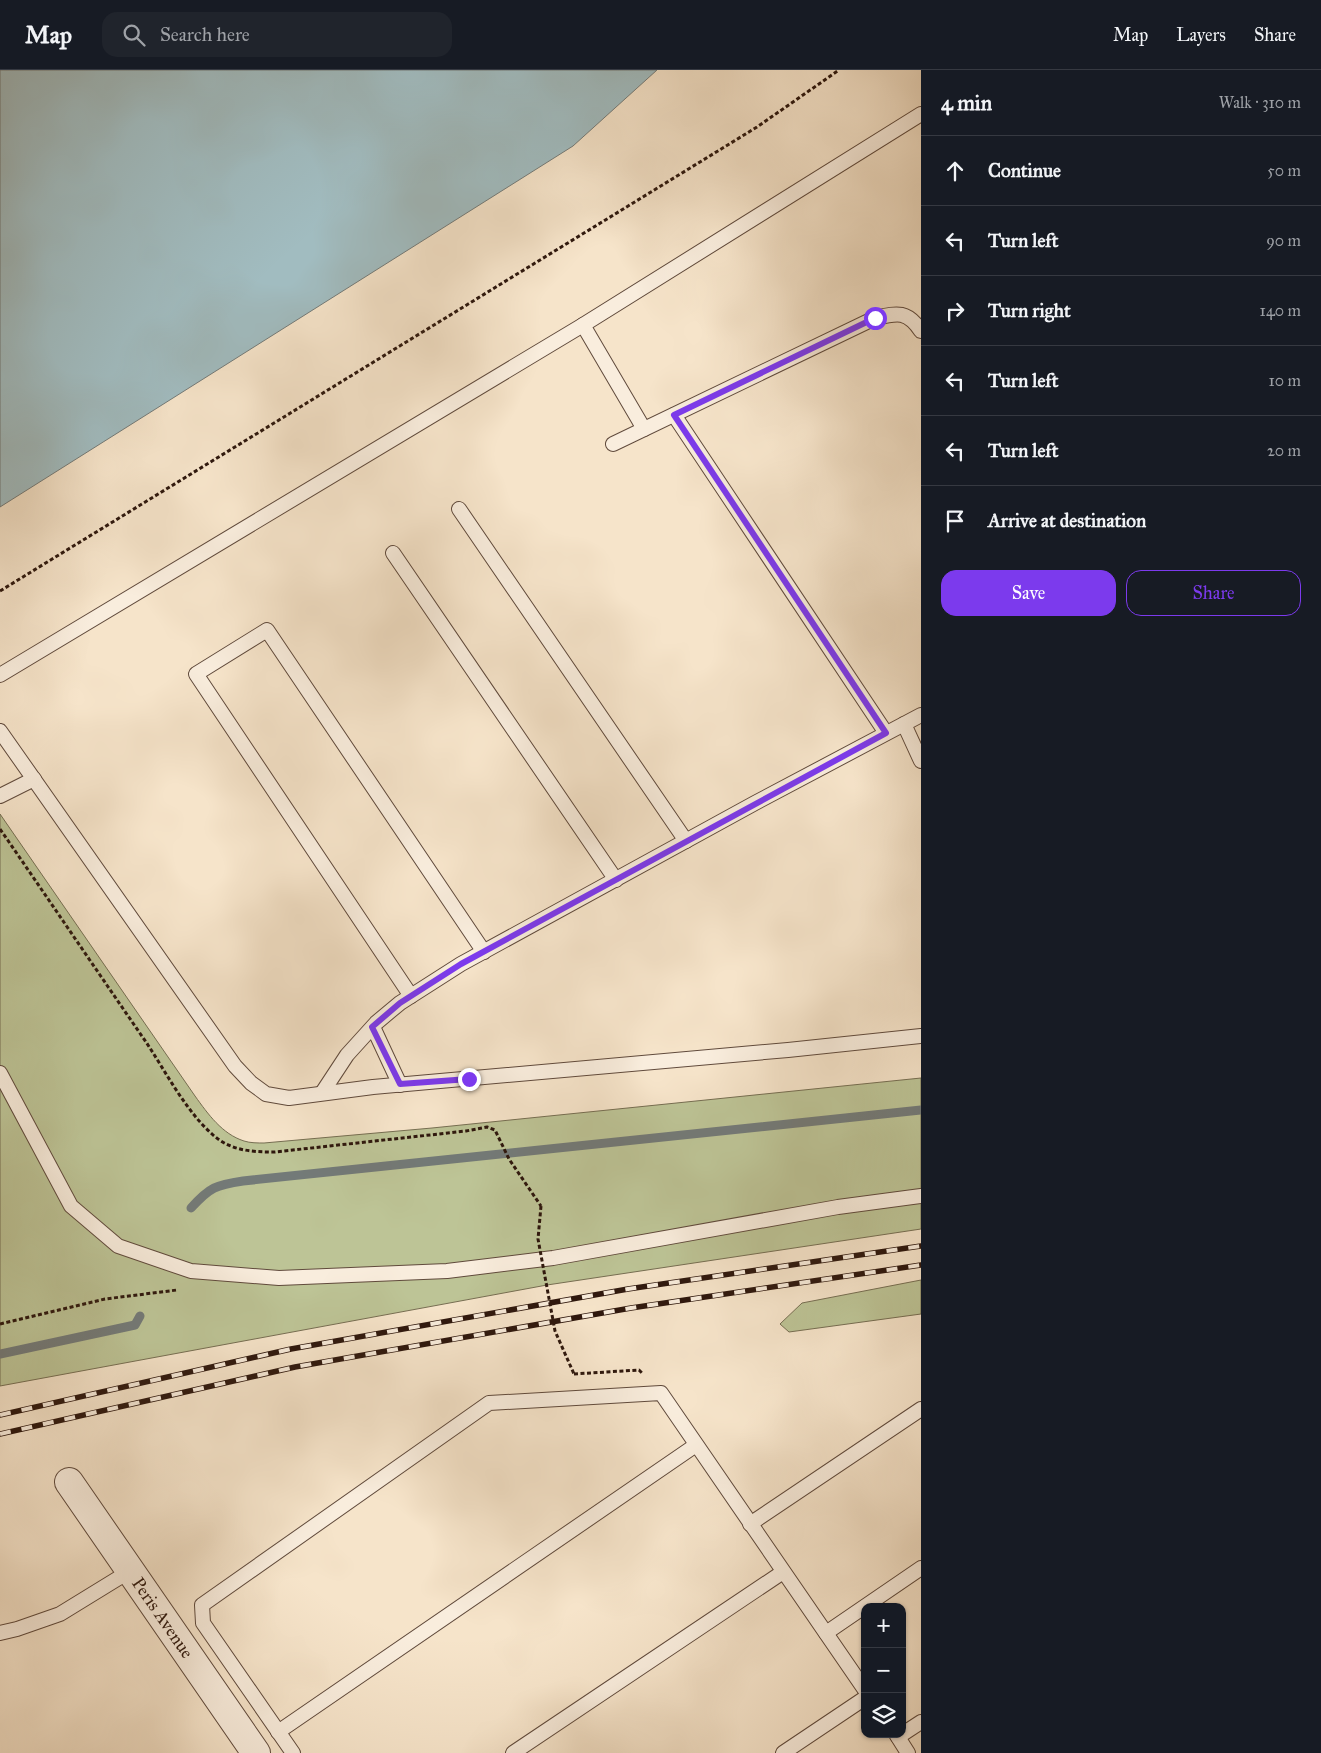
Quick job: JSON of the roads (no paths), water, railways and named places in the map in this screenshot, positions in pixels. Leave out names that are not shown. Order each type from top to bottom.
[{"type":"street","name":"Peris Avenue","points":[[69,1482],[250,1751]]},
{"type":"lane","points":[[0,675],[583,325],[921,114]]},
{"type":"lane","points":[[612,444],[875,318],[896,313],[919,322]]},
{"type":"lane","points":[[583,325],[644,429]]},
{"type":"lane","points":[[674,415],[886,733]]},
{"type":"lane","points":[[459,509],[686,841]]},
{"type":"lane","points":[[393,552],[616,880]]},
{"type":"lane","points":[[411,996],[196,674],[267,630],[484,952]]},
{"type":"lane","points":[[322,1094],[347,1055],[372,1027],[411,996],[484,952],[921,715]]},
{"type":"lane","points":[[904,724],[921,761]]},
{"type":"lane","points":[[0,731],[235,1066],[251,1083],[266,1094],[289,1098],[400,1084],[788,1050],[921,1036]]},
{"type":"lane","points":[[0,796],[34,779]]},
{"type":"lane","points":[[372,1027],[400,1084]]},
{"type":"lane","points":[[0,1073],[71,1206],[118,1246],[191,1271],[279,1278],[447,1271],[553,1258],[838,1207],[921,1196]]},
{"type":"lane","points":[[292,1753],[203,1623],[202,1605],[489,1403],[661,1394],[861,1684]]},
{"type":"lane","points":[[750,1524],[921,1409]]},
{"type":"lane","points":[[278,1732],[696,1445]]},
{"type":"lane","points":[[826,1633],[921,1568]]},
{"type":"lane","points":[[0,1633],[60,1614],[130,1571]]},
{"type":"lane","points":[[513,1753],[783,1572]]},
{"type":"lane","points":[[783,1753],[861,1701]]},
{"type":"lane","points":[[906,1731],[921,1722]]},
{"type":"lane","points":[[898,1738],[908,1753]]},
{"type":"water","points":[[0,70],[657,70],[573,146],[0,507]]},
{"type":"waterway","points":[[191,1208],[203,1195],[214,1188],[243,1181],[921,1110]]},
{"type":"waterway","points":[[0,1354],[135,1325],[140,1316]]},
{"type":"railway","points":[[0,1415],[291,1349],[628,1289],[921,1246]]},
{"type":"railway","points":[[0,1434],[295,1367],[631,1308],[921,1265]]}]
